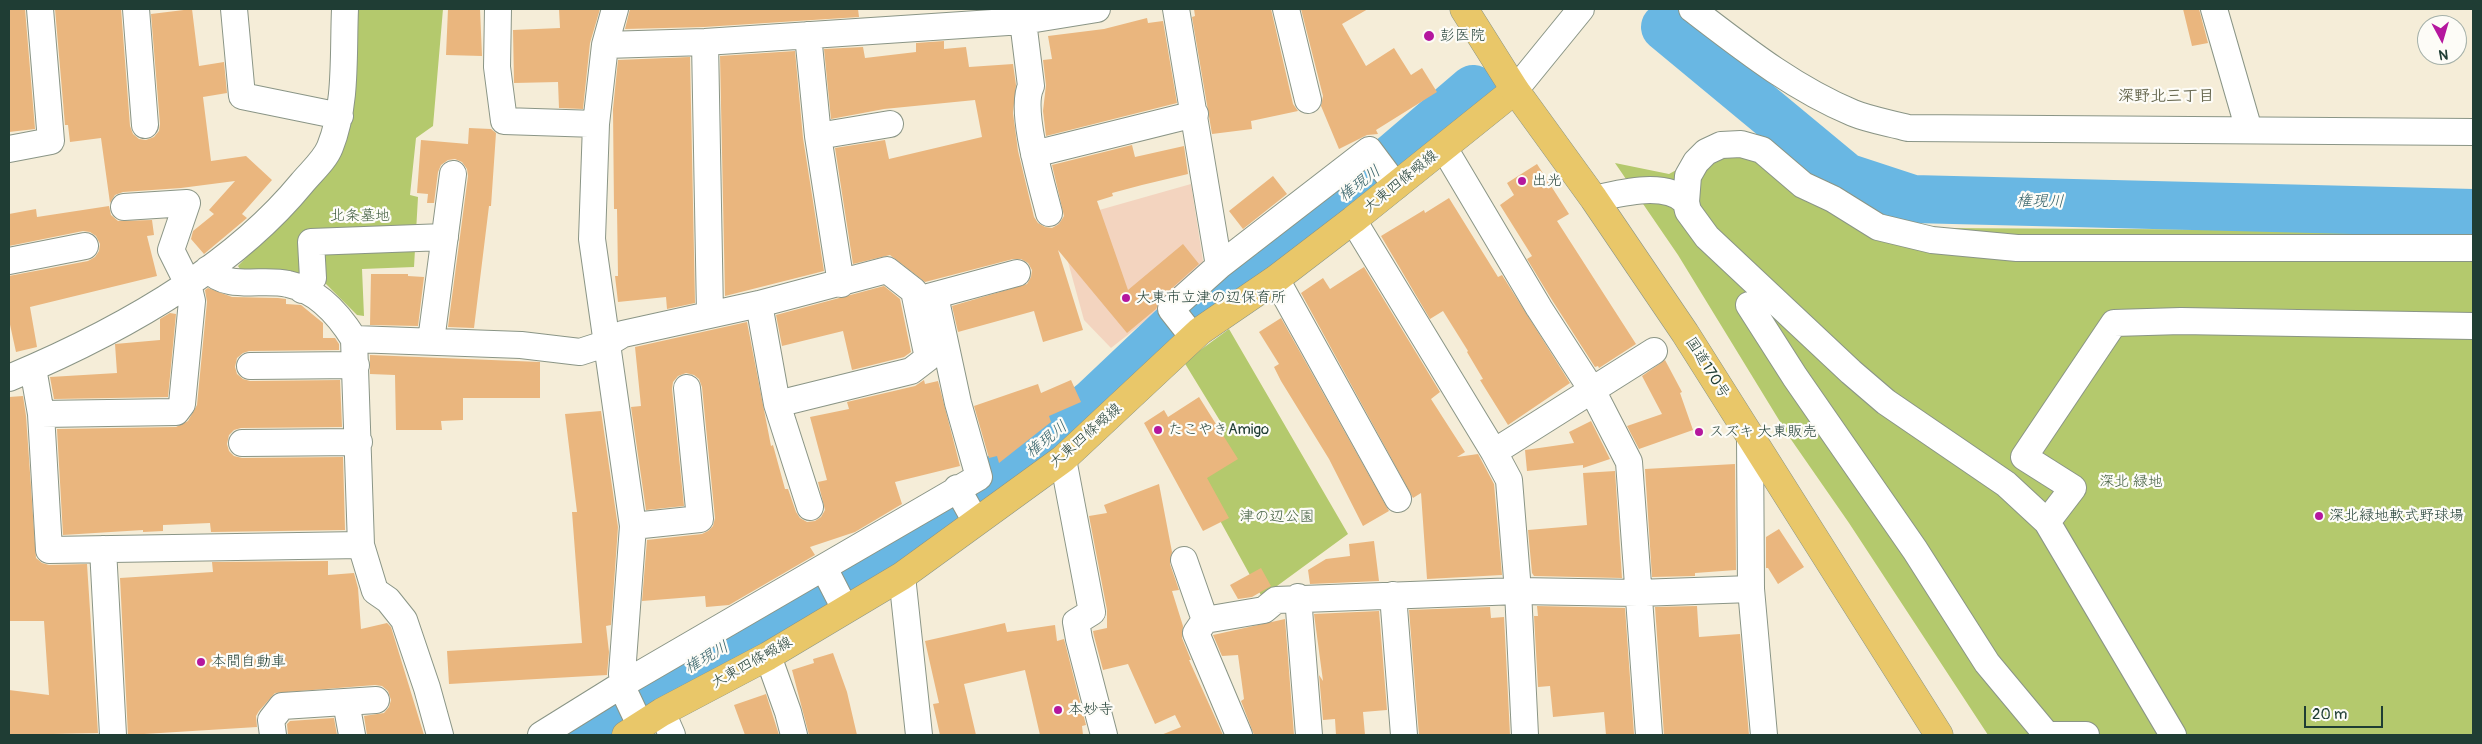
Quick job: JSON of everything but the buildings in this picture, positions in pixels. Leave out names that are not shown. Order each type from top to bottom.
[{"type":"main road","name":"国道170号","points":[[1464,9],[1514,90],[1594,199],[1685,333],[1939,735]]},
{"type":"main road","name":"大東四條畷線","points":[[648,726],[902,576],[1063,459],[1192,336],[1276,279],[1444,148],[1514,90]]},
{"type":"street","points":[[9,149],[52,141],[40,9]]},
{"type":"street","points":[[136,9],[145,125]]},
{"type":"street","points":[[234,9],[242,96],[340,116]]},
{"type":"street","points":[[9,378],[145,312],[198,277],[290,198],[330,149],[340,116],[345,9]]},
{"type":"street","points":[[498,9],[497,68],[504,121],[596,124]]},
{"type":"street","points":[[615,9],[605,45],[596,124],[592,239],[633,526],[623,688],[648,726]]},
{"type":"street","points":[[605,45],[705,42],[808,35],[1097,9]]},
{"type":"street","points":[[1176,9],[1219,266]]},
{"type":"street","points":[[1286,9],[1308,100]]},
{"type":"street","points":[[1514,90],[1581,9]]},
{"type":"street","points":[[1692,9],[1759,61],[1820,98],[1855,114],[1908,128],[2200,132],[2250,130],[2473,132]]},
{"type":"street","points":[[1721,9],[1790,68],[1782,75]]},
{"type":"street","points":[[2214,9],[2250,130]]},
{"type":"street","points":[[1017,17],[1031,86],[1027,95],[1034,154],[1048,213]]},
{"type":"street","points":[[808,35],[818,136],[840,284]]},
{"type":"street","points":[[705,42],[710,314]]},
{"type":"street","points":[[1034,154],[1195,114]]},
{"type":"street","points":[[818,136],[890,124]]},
{"type":"street","points":[[1686,202],[1688,176],[1696,162],[1706,152],[1721,145],[1741,144],[1762,150],[1804,185],[1834,199],[1878,227],[1932,240],[2017,248],[2473,248]]},
{"type":"street","points":[[1444,148],[1539,308],[1592,390],[1630,462],[1638,593],[1650,735]]},
{"type":"street","points":[[1192,336],[1171,309],[1219,266],[1368,150],[1395,185]]},
{"type":"street","points":[[431,341],[453,174]]},
{"type":"street","points":[[1594,199],[1640,189],[1680,195],[1686,202],[1695,223],[1707,237],[1851,372],[1886,402],[2006,484],[2047,522],[2173,735]]},
{"type":"street","points":[[124,207],[187,203],[170,250],[198,277],[214,277],[228,281],[289,284],[314,295],[333,310],[354,339],[361,545],[375,591],[388,600],[404,620],[427,688],[440,735]]},
{"type":"street","points":[[1353,220],[1494,452],[1509,480],[1518,591],[1525,735]]},
{"type":"street","points":[[302,290],[313,278],[312,242],[445,237]]},
{"type":"street","points":[[9,261],[84,246]]},
{"type":"street","points":[[354,339],[521,345],[580,352],[608,343],[623,334],[759,304],[887,270],[925,298],[958,403],[968,483],[985,515]]},
{"type":"street","points":[[925,298],[1017,273]]},
{"type":"street","points":[[40,414],[176,412],[182,404],[192,301],[198,277]]},
{"type":"street","points":[[1276,279],[1398,499]]},
{"type":"street","points":[[777,404],[911,371],[928,358],[925,298]]},
{"type":"street","points":[[759,304],[777,404],[810,507]]},
{"type":"street","points":[[1749,305],[1795,377],[1915,550],[1987,663],[2047,735],[2086,735]]},
{"type":"street","points":[[2047,522],[2073,488],[2024,457],[2114,323],[2181,321],[2473,326]]},
{"type":"street","points":[[1494,452],[1654,352]]},
{"type":"street","points":[[250,366],[356,365]]},
{"type":"street","points":[[33,368],[40,414],[49,550],[361,545]]},
{"type":"street","points":[[633,526],[700,519],[686,388]]},
{"type":"street","points":[[1750,437],[1751,589],[1764,735]]},
{"type":"street","points":[[242,443],[359,442]]},
{"type":"street","points":[[1063,459],[1092,612],[1076,622],[1078,639],[1104,735]]},
{"type":"street","points":[[541,735],[968,483]]},
{"type":"street","points":[[103,550],[112,735]]},
{"type":"street","points":[[1184,560],[1205,620]]},
{"type":"street","points":[[824,568],[845,609]]},
{"type":"street","points":[[902,576],[919,735]]},
{"type":"street","points":[[1239,735],[1196,634],[1205,620],[1264,610],[1276,600],[1298,597],[1518,591],[1638,593],[1751,589]]},
{"type":"street","points":[[1393,595],[1404,735]]},
{"type":"street","points":[[1298,597],[1310,735]]},
{"type":"street","points":[[768,656],[794,735]]},
{"type":"street","points":[[273,735],[271,720],[282,706],[376,700]]},
{"type":"street","points":[[346,702],[352,735]]},
{"type":"shaded area","points":[[1191,184],[1205,274],[1111,348],[1084,320],[1057,222]]},
{"type":"green space","name":"北条墓地","points":[[351,9],[443,9],[433,126],[416,138],[410,195],[418,197],[414,267],[362,269],[364,316],[357,315],[324,282],[242,272],[238,266],[326,174]]},
{"type":"green space","name":"深北 緑地","points":[[1768,141],[1821,182],[1887,217],[1936,228],[2473,231],[2473,735],[1988,735],[1849,523],[1790,438],[1678,255],[1615,163],[1669,174],[1680,168]]},
{"type":"green space","name":"津の辺公園","points":[[1229,329],[1348,534],[1262,597],[1184,455],[1225,429],[1184,362]]},
{"type":"waterway","name":"権現川","points":[[1665,27],[1846,177],[1913,199],[2473,213]]},
{"type":"waterway","name":"権現川","points":[[581,735],[619,709],[888,552],[988,487],[1094,402],[1186,315],[1383,166],[1473,89]]},
{"type":"place","name":"彭医院","points":[[1429,36]]},
{"type":"place","name":"出光","points":[[1522,181]]},
{"type":"place","name":"大東市立津の辺保育所","points":[[1126,298]]},
{"type":"place","name":"たこやきAmigo","points":[[1158,430]]},
{"type":"place","name":"スズキ 大東販売","points":[[1699,432]]},
{"type":"place","name":"深北緑地軟式野球場","points":[[2319,516]]},
{"type":"place","name":"本間自動車","points":[[201,662]]},
{"type":"place","name":"本妙寺","points":[[1058,710]]},
{"type":"district","name":"深野北三丁目","points":[[2166,97]]}]
